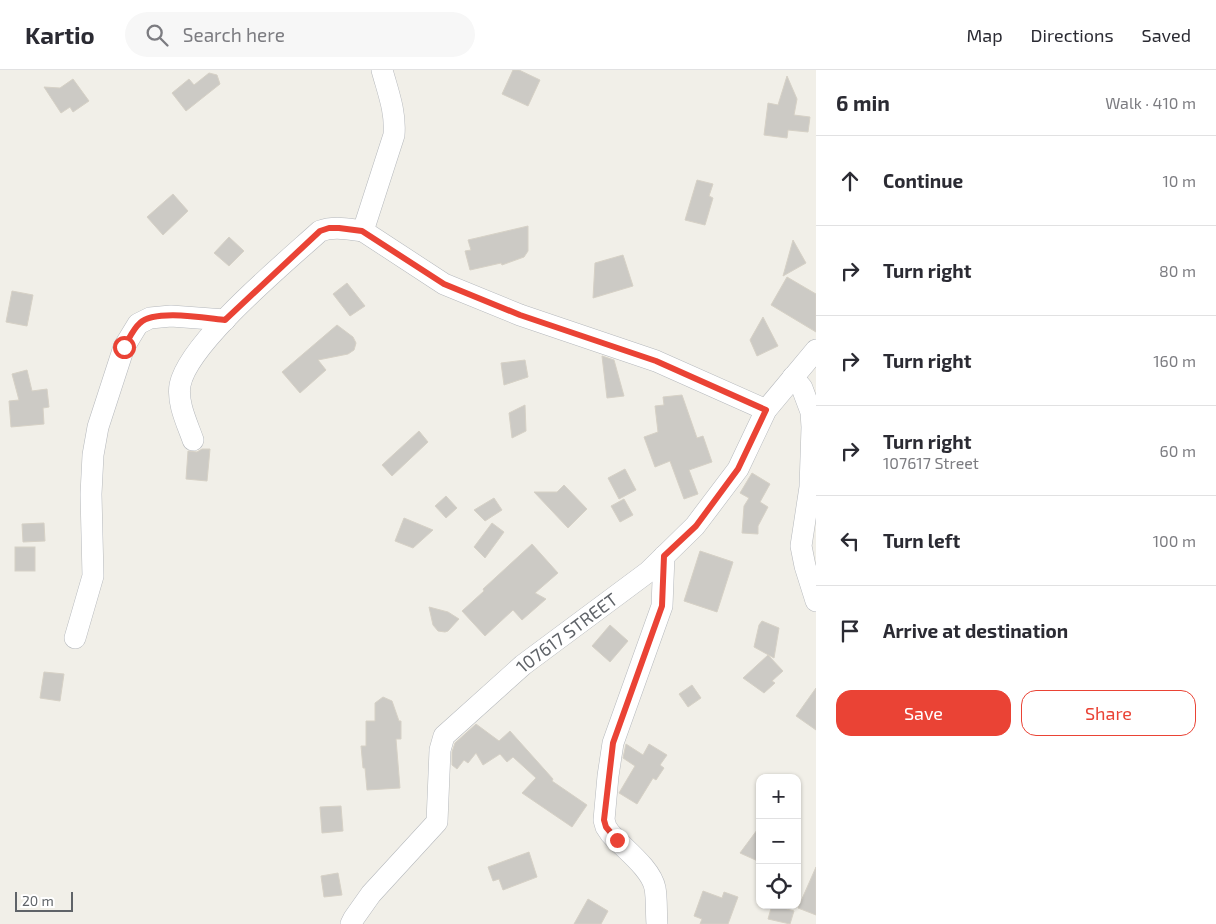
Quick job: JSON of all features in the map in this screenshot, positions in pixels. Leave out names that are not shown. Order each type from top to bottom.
[{"type":"street","points":[[362,231],[394,135],[395,119],[382,70]]},
{"type":"street","points":[[193,440],[182,408],[180,386],[183,375],[195,354],[225,320],[320,231],[329,228],[362,231],[444,284],[520,315],[656,361],[766,410]]},
{"type":"street","points":[[75,638],[93,576],[90,494],[93,455],[98,427],[124,347],[138,324],[150,318],[171,316],[225,320]]},
{"type":"street","name":"107617 STREET","points":[[351,924],[371,894],[437,822],[440,750],[444,736],[523,666],[640,578],[696,526],[738,469],[766,410],[816,350]]},
{"type":"street","points":[[793,377],[802,388],[811,412],[810,487],[801,546],[804,566],[816,601]]},
{"type":"street","points":[[657,924],[653,882],[641,865],[606,827],[604,820],[613,743],[662,606],[664,556]]},
{"type":"building","points":[[513,70],[519,70],[540,80],[528,106],[502,94]]},
{"type":"building","points":[[209,73],[217,75],[220,84],[186,111],[172,93],[189,79],[194,85]]},
{"type":"building","points":[[787,76],[797,99],[794,115],[810,117],[808,132],[788,130],[787,138],[764,135],[768,103],[778,105]]},
{"type":"building","points":[[73,79],[89,101],[73,112],[70,107],[61,113],[44,87],[60,88]]},
{"type":"building","points":[[697,180],[713,184],[709,196],[713,198],[705,225],[685,220]]},
{"type":"building","points":[[173,194],[188,211],[163,235],[147,217]]},
{"type":"building","points":[[528,226],[528,251],[524,257],[502,265],[501,263],[470,270],[465,251],[471,250],[468,240]]},
{"type":"building","points":[[229,237],[244,251],[229,266],[214,253]]},
{"type":"building","points":[[793,240],[806,263],[783,276]]},
{"type":"building","points":[[623,255],[633,286],[593,298],[595,263]]},
{"type":"building","points":[[787,277],[816,294],[816,332],[771,305]]},
{"type":"building","points":[[347,283],[365,306],[350,316],[333,294]]},
{"type":"building","points":[[12,291],[33,295],[27,326],[6,322]]},
{"type":"building","points":[[763,317],[778,346],[757,356],[750,340]]},
{"type":"building","points":[[337,325],[353,337],[356,343],[354,350],[348,354],[318,360],[326,370],[300,393],[282,372]]},
{"type":"building","points":[[602,356],[614,360],[624,396],[607,398]]},
{"type":"building","points":[[525,360],[528,377],[504,385],[501,363]]},
{"type":"building","points":[[27,370],[32,391],[47,389],[49,407],[43,408],[44,424],[11,427],[9,401],[19,400],[12,374]]},
{"type":"building","points":[[682,395],[697,438],[703,436],[712,462],[689,470],[698,494],[684,499],[670,461],[655,467],[644,437],[658,432],[655,406],[664,405],[663,397]]},
{"type":"building","points":[[525,405],[526,431],[512,438],[509,413]]},
{"type":"building","points":[[419,431],[428,442],[392,476],[382,465]]},
{"type":"building","points":[[202,449],[210,449],[207,481],[186,479],[188,451],[197,452]]},
{"type":"building","points":[[625,469],[636,490],[619,499],[608,478]]},
{"type":"building","points":[[752,473],[770,484],[760,502],[768,507],[758,526],[758,534],[742,533],[744,506],[749,498],[740,493]]},
{"type":"building","points":[[564,485],[587,509],[568,528],[534,492],[557,492]]},
{"type":"building","points":[[446,496],[457,508],[446,518],[435,506]]},
{"type":"building","points":[[494,498],[502,510],[485,521],[474,510]]},
{"type":"building","points":[[624,499],[633,515],[620,522],[611,506]]},
{"type":"building","points":[[404,518],[433,530],[413,548],[395,541]]},
{"type":"building","points":[[44,523],[45,541],[23,542],[22,524]]},
{"type":"building","points":[[492,523],[504,532],[485,558],[474,547]]},
{"type":"building","points":[[532,544],[558,573],[535,593],[546,599],[522,620],[513,610],[485,636],[462,611]]},
{"type":"building","points":[[15,547],[35,547],[35,571],[15,571]]},
{"type":"building","points":[[700,551],[733,562],[717,612],[684,601]]},
{"type":"building","points":[[429,607],[448,612],[459,619],[448,631],[438,631],[433,625]]},
{"type":"building","points":[[762,621],[779,628],[774,658],[754,647],[759,625]]},
{"type":"building","points":[[610,625],[628,641],[610,662],[592,646]]},
{"type":"building","points":[[768,655],[783,671],[772,681],[775,683],[764,693],[743,678]]},
{"type":"building","points":[[44,672],[64,674],[60,701],[40,698]]},
{"type":"building","points":[[692,685],[701,698],[688,707],[679,694]]},
{"type":"building","points":[[816,688],[816,730],[796,716]]},
{"type":"building","points":[[383,697],[392,701],[399,721],[401,721],[401,739],[396,739],[400,788],[367,790],[361,746],[366,746],[366,721],[375,721],[375,703]]},
{"type":"building","points":[[476,724],[499,741],[510,731],[553,779],[552,781],[587,805],[572,827],[522,793],[536,778],[513,757],[507,762],[500,754],[483,765],[476,753],[468,763],[464,760],[457,769],[452,765],[452,752],[455,743]]},
{"type":"building","points":[[626,744],[643,755],[649,744],[667,755],[660,765],[664,768],[656,780],[653,778],[637,804],[619,793],[635,766],[623,758]]},
{"type":"building","points":[[341,806],[343,831],[322,833],[320,807]]},
{"type":"building","points":[[756,831],[756,860],[740,853]]},
{"type":"building","points":[[529,852],[537,877],[503,890],[499,879],[493,881],[488,867]]},
{"type":"building","points":[[816,867],[816,915],[801,909],[801,901]]},
{"type":"building","points":[[338,873],[342,895],[324,897],[321,876]]},
{"type":"building","points":[[703,891],[722,898],[724,892],[738,897],[728,924],[700,924],[702,919],[694,916]]},
{"type":"building","points":[[588,899],[608,911],[601,924],[574,924]]},
{"type":"building","points":[[771,909],[794,911],[790,924],[768,919]]},
{"type":"route","points":[[124,347],[138,324],[150,318],[171,316],[225,320],[320,231],[329,228],[339,228],[362,231],[444,284],[520,315],[656,361],[766,410],[738,469],[696,526],[664,556],[662,606],[613,743],[604,820],[606,827],[617,840]]}]
